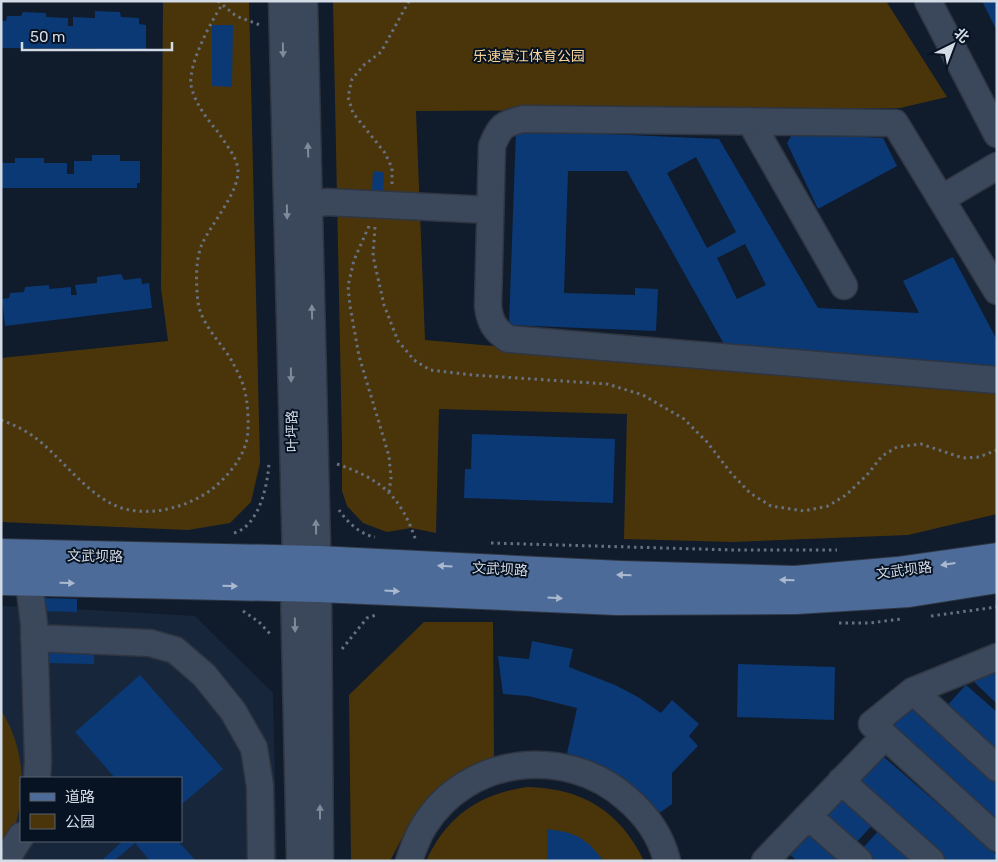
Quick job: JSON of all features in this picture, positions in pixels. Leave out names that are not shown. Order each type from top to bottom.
[{"type":"main road","name":"文武坝路","points":[[1,553],[306,560],[621,575],[795,580],[897,571],[997,557]]},
{"type":"main road","name":"文武坝路","points":[[1,581],[306,588],[617,601],[796,600],[909,593],[997,579]]},
{"type":"street","name":"叶坪路","points":[[282,1],[306,560]]},
{"type":"street","name":"叶坪路","points":[[300,861],[306,588],[310,205],[304,1]]},
{"type":"street","points":[[928,1],[997,134]]},
{"type":"street","points":[[997,291],[895,123],[523,119],[506,123],[497,134],[492,146],[488,306],[490,318],[496,330],[508,339],[997,380]]},
{"type":"street","points":[[750,121],[844,286]]},
{"type":"street","points":[[942,199],[997,166]]},
{"type":"street","points":[[310,205],[388,195],[490,210]]},
{"type":"street","points":[[29,582],[32,596],[34,638],[37,777]]},
{"type":"street","name":"叶坪路","points":[[306,588],[320,861]]},
{"type":"street","points":[[34,638],[150,643],[175,650],[204,675],[233,711],[254,748],[260,786],[261,861]]},
{"type":"street","points":[[997,657],[913,691],[872,724],[997,838]]},
{"type":"street","points":[[913,691],[997,768]]},
{"type":"street","points":[[776,857],[808,816],[885,736]]},
{"type":"street","points":[[409,861],[415,843],[425,825],[451,795],[468,783],[486,774],[525,764],[545,764],[584,772],[620,792],[635,805],[648,821],[658,838],[667,861]]},
{"type":"street","points":[[841,781],[931,861]]},
{"type":"street","points":[[808,816],[859,861]]},
{"type":"street","points":[[4,861],[20,837]]},
{"type":"path","points":[[218,1],[236,16],[260,25],[260,17]]},
{"type":"path","points":[[1,420],[33,436],[76,476],[106,500],[124,508],[147,511],[170,508],[199,498],[217,485],[237,462],[246,442],[247,416],[244,389],[232,362],[204,320],[198,304],[197,268],[201,246],[228,200],[236,183],[238,170],[234,157],[196,99],[191,83],[203,38],[222,5]]},
{"type":"path","points":[[388,195],[369,226],[354,260],[348,286],[359,356],[389,456],[391,478],[389,493]]},
{"type":"path","points":[[231,534],[239,532],[248,524],[259,509],[265,492],[269,454]]},
{"type":"path","points":[[332,462],[357,471],[374,480],[389,493],[402,509],[416,541]]},
{"type":"path","points":[[336,504],[343,517],[356,529],[371,537],[378,538]]},
{"type":"path","points":[[408,540],[426,541]]},
{"type":"path","points":[[485,543],[733,550],[842,550]]},
{"type":"path","points":[[928,616],[997,607]]},
{"type":"path","points":[[340,654],[354,632],[367,618],[376,615]]},
{"type":"path","points":[[830,623],[869,623],[908,618]]},
{"type":"shaded area","points":[[1,606],[195,616],[273,693],[277,861],[1,861]]},
{"type":"green space","points":[[163,1],[249,1],[260,463],[251,502],[230,523],[188,530],[1,522],[1,358],[168,341],[161,288]]},
{"type":"green space","name":"乐速章江体育公园","points":[[333,1],[886,1],[947,97],[900,108],[416,111],[425,340],[997,391],[997,514],[908,535],[733,542],[624,539],[627,414],[439,409],[436,533],[411,528],[387,532],[363,523],[347,506],[342,491]]},
{"type":"green space","points":[[424,622],[493,622],[494,758],[475,768],[412,823],[390,861],[351,861],[349,695]]},
{"type":"green space","points":[[1,710],[14,738],[22,777],[20,777],[18,813],[11,835],[1,856]]},
{"type":"green space","points":[[527,787],[547,788],[565,792],[597,806],[623,828],[644,861],[426,861],[444,831],[466,810],[494,795]]},
{"type":"building","points":[[982,1],[997,1],[997,31]]},
{"type":"building","points":[[95,11],[120,12],[121,17],[139,18],[139,24],[146,25],[146,49],[1,48],[1,21],[6,21],[7,16],[21,16],[23,12],[46,13],[46,17],[68,18],[68,26],[73,26],[73,17],[95,18]]},
{"type":"building","points":[[212,25],[233,25],[232,87],[212,86]]},
{"type":"building","points":[[516,130],[719,139],[818,308],[919,313],[903,281],[953,257],[997,340],[997,375],[729,353],[627,171],[568,171],[564,293],[635,295],[635,288],[658,289],[656,331],[509,325]],"holes":[[[696,157],[736,232],[707,248],[667,173]],[[745,244],[766,285],[737,299],[717,258]]]},
{"type":"building","points":[[793,133],[883,138],[897,166],[818,209],[787,143]]},
{"type":"building","points":[[92,155],[120,155],[120,161],[140,161],[140,183],[137,183],[137,188],[1,188],[1,163],[15,163],[15,158],[44,158],[44,163],[67,163],[67,174],[74,174],[74,161],[92,161]]},
{"type":"building","points":[[373,171],[384,172],[383,191],[372,190]]},
{"type":"building","points":[[121,274],[124,280],[141,278],[142,284],[149,283],[152,308],[5,326],[2,299],[9,298],[10,293],[24,292],[25,287],[49,285],[49,289],[71,287],[71,295],[77,295],[75,285],[97,283],[97,277]]},
{"type":"building","points":[[472,434],[615,439],[613,503],[464,498],[465,469],[471,469]]},
{"type":"building","points":[[43,598],[77,599],[77,612],[42,611]]},
{"type":"building","points":[[532,641],[573,649],[569,667],[615,685],[638,697],[661,713],[672,700],[699,724],[689,736],[698,746],[672,773],[672,804],[651,819],[566,758],[577,708],[528,696],[503,694],[498,656],[529,659]]},
{"type":"building","points":[[48,643],[94,644],[94,664],[48,663]]},
{"type":"building","points":[[738,664],[835,667],[834,720],[737,717]]},
{"type":"building","points":[[997,669],[997,704],[969,677]]},
{"type":"building","points":[[140,675],[223,769],[182,804],[182,777],[114,777],[75,732]]},
{"type":"building","points":[[966,685],[997,712],[997,760],[942,711]]},
{"type":"building","points":[[908,703],[997,783],[997,826],[886,726]]},
{"type":"building","points":[[877,751],[997,855],[997,861],[948,861],[854,779]]},
{"type":"building","points":[[844,795],[875,822],[854,845],[824,817]]},
{"type":"building","points":[[881,828],[916,861],[873,861],[861,850]]},
{"type":"building","points":[[547,829],[566,832],[579,837],[590,845],[604,861],[547,860]]},
{"type":"building","points":[[808,831],[839,858],[837,861],[797,861],[788,853]]},
{"type":"building","points":[[122,842],[179,842],[196,861],[150,861],[135,843],[114,861],[101,861]]}]
